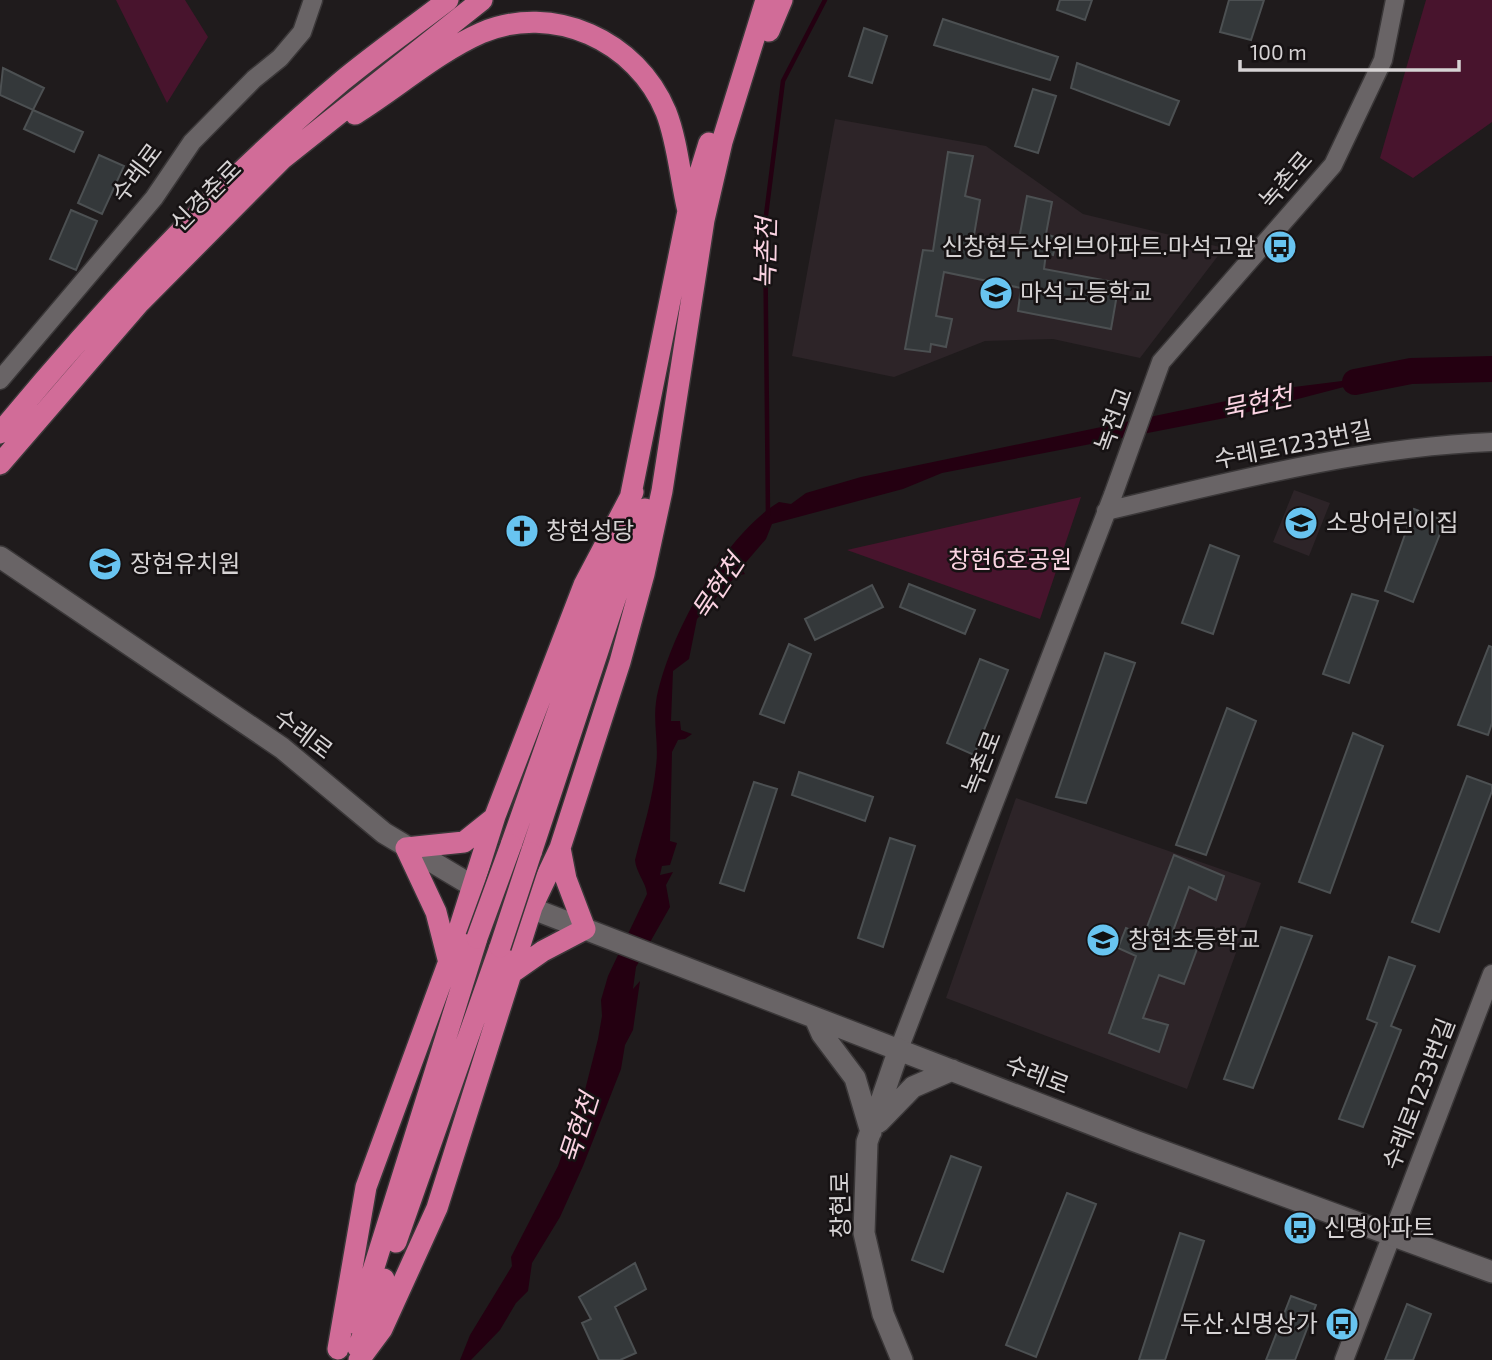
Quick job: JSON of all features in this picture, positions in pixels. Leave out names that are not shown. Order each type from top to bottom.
[{"type":"highway","name":"신경춘로","points":[[0,433],[65,354],[213,198],[344,80],[448,0]]},
{"type":"highway","name":"신경춘로","points":[[0,464],[140,302],[282,159],[482,0]]},
{"type":"highway","points":[[341,1356],[366,1331],[500,947],[521,849],[633,492],[688,211],[752,0]]},
{"type":"highway","points":[[359,1360],[382,1329],[437,1208],[532,907],[560,848],[645,574],[686,353],[704,220],[722,142],[766,0]]},
{"type":"highway","points":[[722,142],[782,0]]},
{"type":"highway","points":[[282,159],[482,33],[507,25],[537,22],[597,36],[641,69],[667,114],[688,211]]},
{"type":"highway","points":[[341,1356],[370,1280],[477,938],[521,849],[639,532],[686,353]]},
{"type":"highway","points":[[341,1356],[366,1186],[449,961],[495,816],[584,585],[633,492]]},
{"type":"highway","points":[[449,961],[436,912],[406,848],[464,842],[495,816]]},
{"type":"highway","points":[[513,972],[543,951],[586,929],[566,879],[560,848]]},
{"type":"main road","name":"수레로","points":[[0,557],[282,748],[406,848],[471,886],[532,907],[666,963],[899,1049],[1135,1141],[1492,1272]]},
{"type":"main road","points":[[815,1018],[822,1034],[855,1078],[871,1132]]},
{"type":"main road","name":"창현로","points":[[899,1049],[867,1142],[864,1233],[884,1314],[902,1360]]},
{"type":"main road","points":[[871,1132],[888,1109],[913,1087],[952,1070]]},
{"type":"street","name":"수레로","points":[[0,380],[154,198],[192,142],[280,58],[302,32],[313,0]]},
{"type":"street","name":"녹촌로","points":[[1161,362],[1231,278],[1333,166],[1383,60],[1395,0]]},
{"type":"street","name":"녹천교","points":[[1110,503],[1161,362]]},
{"type":"street","name":"수레로1233번길","points":[[1110,503],[1393,450],[1492,442]]},
{"type":"street","name":"녹촌로","points":[[899,1049],[1110,503]]},
{"type":"street","name":"수레로1233번길","points":[[1391,1233],[1492,974]]},
{"type":"street","points":[[1345,1360],[1391,1233]]},
{"type":"shaded area","name":"마석고등학교","points":[[835,119],[986,146],[1083,214],[1224,248],[1140,358],[1053,339],[985,341],[894,377],[792,356]]},
{"type":"shaded area","name":"소망어린이집","points":[[1294,490],[1330,503],[1309,556],[1273,542]]},
{"type":"shaded area","name":"창현초등학교","points":[[1016,798],[1261,883],[1187,1089],[946,998]]},
{"type":"green space","points":[[116,0],[185,0],[208,37],[167,103]]},
{"type":"green space","points":[[1426,0],[1492,0],[1492,122],[1413,178],[1380,158]]},
{"type":"green space","name":"창현6호공원","points":[[1081,497],[1040,619],[847,550]]},
{"type":"water","points":[[1390,375],[1225,418],[942,473],[903,489],[772,524],[766,539],[741,568],[745,574],[736,576],[697,619],[689,659],[673,671],[671,721],[680,721],[681,730],[692,734],[678,740],[672,752],[670,841],[677,843],[670,865],[662,866],[660,875],[673,872],[666,885],[670,907],[636,967],[633,989],[640,981],[633,1030],[625,1045],[621,1069],[560,1217],[532,1263],[528,1291],[516,1303],[500,1330],[471,1360],[460,1360],[470,1335],[512,1266],[511,1257],[558,1166],[584,1094],[598,1039],[602,1016],[601,1000],[608,976],[647,894],[635,860],[655,778],[655,710],[662,676],[685,619],[701,590],[738,538],[758,517],[779,502],[791,504],[806,493],[861,477],[1294,387]]},
{"type":"building","points":[[1060,0],[1092,0],[1085,20],[1057,10]]},
{"type":"building","points":[[1229,0],[1264,0],[1251,40],[1220,32]]},
{"type":"building","points":[[943,19],[1058,57],[1050,80],[934,45]]},
{"type":"building","points":[[864,28],[887,36],[872,83],[849,76]]},
{"type":"building","points":[[1077,63],[1179,101],[1169,125],[1071,88]]},
{"type":"building","points":[[3,68],[44,88],[33,110],[0,95]]},
{"type":"building","points":[[1033,89],[1056,96],[1038,153],[1015,146]]},
{"type":"building","points":[[33,110],[83,132],[74,152],[24,129]]},
{"type":"building","points":[[948,152],[973,156],[965,196],[980,200],[973,241],[1017,250],[1027,196],[1052,202],[1046,234],[1057,238],[1053,255],[1046,253],[1044,269],[1119,283],[1111,329],[1018,311],[1021,288],[944,272],[936,316],[952,319],[946,347],[931,344],[930,352],[905,349],[923,250],[933,251]]},
{"type":"building","points":[[99,155],[124,166],[102,214],[78,203]]},
{"type":"building","points":[[71,210],[97,221],[76,270],[50,259]]},
{"type":"building","points":[[1414,509],[1445,521],[1413,602],[1385,591]]},
{"type":"building","points":[[1210,545],[1239,556],[1213,634],[1182,623]]},
{"type":"building","points":[[909,584],[975,610],[965,634],[900,607]]},
{"type":"building","points":[[872,585],[883,607],[815,640],[805,619]]},
{"type":"building","points":[[1352,594],[1378,601],[1349,683],[1323,674]]},
{"type":"building","points":[[789,644],[811,654],[784,723],[760,714]]},
{"type":"building","points":[[1489,646],[1492,647],[1492,723],[1488,735],[1458,725]]},
{"type":"building","points":[[1105,653],[1135,663],[1086,803],[1056,797]]},
{"type":"building","points":[[980,659],[1008,670],[974,755],[947,743]]},
{"type":"building","points":[[1227,708],[1256,721],[1206,855],[1176,845]]},
{"type":"building","points":[[1353,733],[1383,746],[1330,893],[1299,882]]},
{"type":"building","points":[[799,772],[873,797],[865,821],[792,795]]},
{"type":"building","points":[[1467,776],[1492,785],[1492,791],[1439,932],[1412,922]]},
{"type":"building","points":[[754,782],[777,789],[744,891],[720,883]]},
{"type":"building","points":[[890,838],[915,846],[883,947],[858,938]]},
{"type":"building","points":[[1174,855],[1224,876],[1216,900],[1189,887],[1173,931],[1200,941],[1184,984],[1159,975],[1143,1018],[1168,1025],[1159,1052],[1109,1033],[1136,956],[1118,948],[1126,928],[1144,935]]},
{"type":"building","points":[[1281,927],[1312,936],[1253,1088],[1224,1079]]},
{"type":"building","points":[[1389,957],[1415,966],[1391,1026],[1401,1030],[1363,1127],[1339,1119],[1377,1023],[1367,1019]]},
{"type":"building","points":[[951,1156],[981,1167],[943,1272],[912,1260]]},
{"type":"building","points":[[1067,1193],[1096,1204],[1036,1357],[1006,1345]]},
{"type":"building","points":[[1180,1233],[1204,1241],[1165,1360],[1139,1360]]},
{"type":"building","points":[[635,1263],[646,1289],[615,1307],[636,1353],[620,1360],[599,1360],[582,1323],[591,1319],[579,1297]]},
{"type":"building","points":[[1291,1296],[1316,1305],[1295,1360],[1266,1360]]},
{"type":"building","points":[[1407,1304],[1431,1314],[1413,1360],[1385,1360]]},
{"type":"waterway","name":"녹촌천","points":[[768,516],[765,223],[783,81],[825,0]]},
{"type":"waterway","name":"묵현천","points":[[1355,382],[1411,371],[1492,369]]},
{"type":"place","name":"신창현두산위브아파트.마석고앞","points":[[1280,247]]},
{"type":"place","name":"마석고등학교","points":[[996,293]]},
{"type":"place","name":"소망어린이집","points":[[1301,523]]},
{"type":"place","name":"창현성당","points":[[522,531]]},
{"type":"place","name":"장현유치원","points":[[105,564]]},
{"type":"place","name":"창현초등학교","points":[[1103,940]]},
{"type":"place","name":"신명아파트","points":[[1300,1228]]},
{"type":"place","name":"두산.신명상가","points":[[1342,1324]]}]
